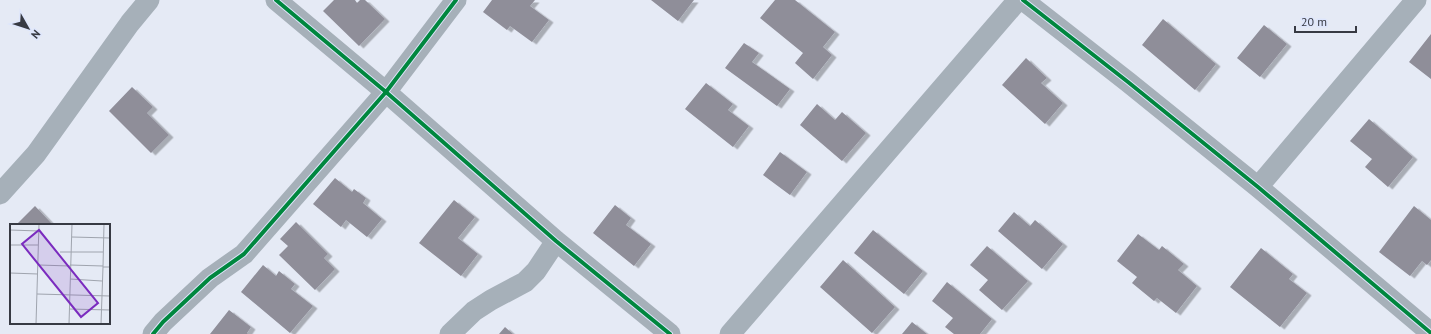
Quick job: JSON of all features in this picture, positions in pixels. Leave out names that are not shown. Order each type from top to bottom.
[{"type":"street","points":[[0,194],[36,154],[130,23],[150,0]]},
{"type":"street","points":[[276,0],[386,92],[556,241],[670,334]]},
{"type":"street","points":[[153,334],[163,322],[210,278],[244,254],[386,92],[456,0]]},
{"type":"street","points":[[730,334],[1018,0]]},
{"type":"street","points":[[1023,0],[1128,82],[1428,323]]},
{"type":"street","points":[[1258,187],[1416,0]]},
{"type":"street","points":[[450,334],[474,311],[525,282],[536,272],[556,241]]},
{"type":"building","points":[[334,0],[355,0],[357,3],[360,0],[365,0],[385,19],[359,46],[323,11]]},
{"type":"building","points":[[492,0],[535,0],[530,6],[549,20],[532,42],[510,26],[507,30],[483,12]]},
{"type":"building","points":[[651,0],[694,0],[678,21]]},
{"type":"building","points":[[775,0],[795,0],[835,32],[823,47],[832,55],[813,79],[795,63],[803,53],[760,18]]},
{"type":"building","points":[[1163,19],[1216,64],[1195,90],[1142,45]]},
{"type":"building","points":[[1264,25],[1287,44],[1260,77],[1237,58]]},
{"type":"building","points":[[1431,34],[1431,79],[1409,62]]},
{"type":"building","points":[[744,43],[759,53],[752,62],[790,89],[777,106],[725,68]]},
{"type":"building","points":[[1026,58],[1047,78],[1041,83],[1063,103],[1045,124],[1002,85]]},
{"type":"building","points":[[706,83],[733,104],[728,110],[749,126],[733,147],[685,109]]},
{"type":"building","points":[[132,87],[153,107],[147,113],[169,135],[151,153],[109,111]]},
{"type":"building","points":[[817,104],[835,120],[842,112],[866,133],[842,161],[800,125]]},
{"type":"building","points":[[1369,119],[1413,157],[1388,187],[1365,167],[1372,159],[1350,141]]},
{"type":"building","points":[[780,152],[807,172],[790,195],[763,175]]},
{"type":"building","points":[[335,178],[352,192],[354,189],[366,198],[363,203],[382,219],[367,237],[346,220],[341,227],[313,204]]},
{"type":"building","points":[[454,200],[475,217],[458,238],[478,254],[461,276],[419,243]]},
{"type":"building","points":[[615,205],[631,218],[626,225],[651,244],[634,266],[593,233]]},
{"type":"building","points":[[35,206],[52,224],[17,224]]},
{"type":"building","points":[[1414,206],[1431,220],[1431,260],[1427,265],[1422,261],[1410,276],[1379,252]]},
{"type":"building","points":[[1014,212],[1030,226],[1035,220],[1063,244],[1042,269],[998,231]]},
{"type":"building","points":[[296,222],[328,254],[324,258],[335,269],[315,290],[279,255],[288,246],[280,239]]},
{"type":"building","points":[[873,230],[923,271],[904,294],[854,253]]},
{"type":"building","points":[[1138,234],[1159,250],[1162,246],[1184,264],[1178,270],[1197,286],[1176,313],[1157,298],[1154,301],[1132,283],[1137,277],[1117,261]]},
{"type":"building","points":[[987,246],[1028,281],[1002,310],[979,290],[988,280],[970,265]]},
{"type":"building","points":[[1261,248],[1293,274],[1289,279],[1307,293],[1280,327],[1230,287]]},
{"type":"building","points":[[843,260],[895,307],[872,333],[820,287]]},
{"type":"building","points":[[263,265],[276,276],[279,271],[295,284],[291,289],[313,306],[290,333],[241,292]]},
{"type":"building","points":[[947,282],[992,319],[980,334],[954,334],[945,327],[953,318],[932,301]]},
{"type":"building","points":[[229,310],[251,327],[247,333],[248,334],[210,334]]},
{"type":"building","points":[[912,322],[927,334],[902,334]]},
{"type":"building","points":[[505,327],[513,334],[499,334]]},
{"type":"cycle path","points":[[276,0],[386,92],[556,241],[670,334]]},
{"type":"cycle path","points":[[153,334],[163,322],[210,278],[244,254],[386,92],[456,0]]},
{"type":"cycle path","points":[[1023,0],[1128,82],[1258,187],[1431,333]]}]
